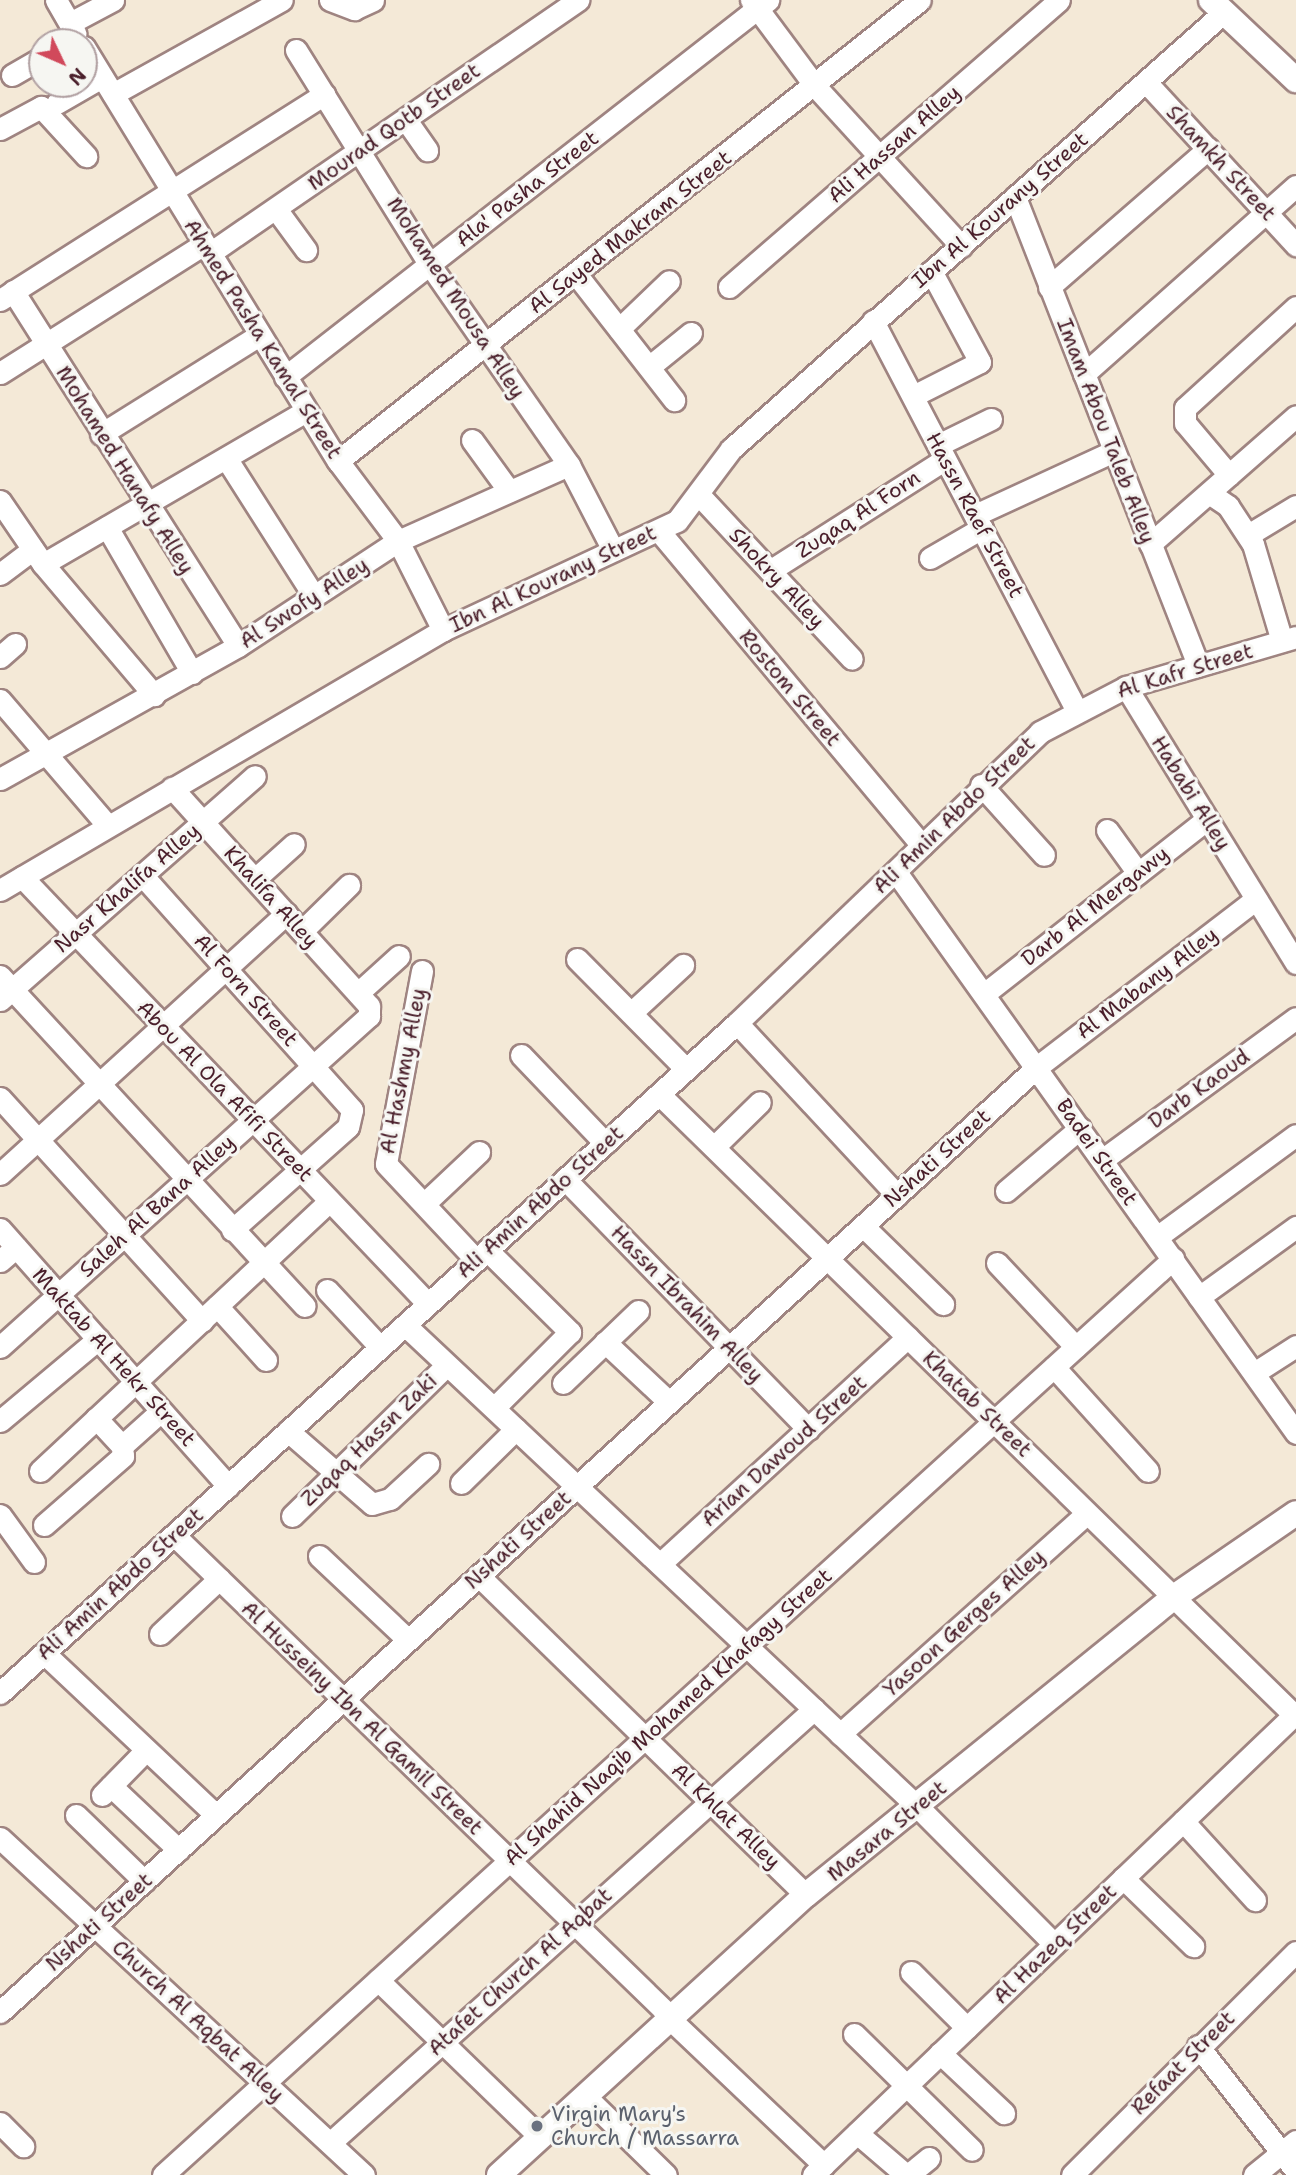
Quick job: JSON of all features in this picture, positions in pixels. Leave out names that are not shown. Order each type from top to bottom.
[{"type":"street","name":"Ahmed Pasha Kamal Street","points":[[56,0],[71,28]]},
{"type":"street","points":[[86,28],[113,0]]},
{"type":"street","points":[[57,103],[107,86],[282,0]]},
{"type":"street","points":[[331,0],[342,8],[370,2]]},
{"type":"street","name":"Mourad Qotb Street","points":[[0,373],[276,209],[578,0]]},
{"type":"street","name":"Al Sayed Makram Street","points":[[338,461],[815,86],[920,0]]},
{"type":"street","name":"Ali Hassan Alley","points":[[729,287],[1059,0]]},
{"type":"street","points":[[759,3],[815,86],[961,246]]},
{"type":"street","name":"Ala' Pasha Street","points":[[285,377],[759,3]]},
{"type":"street","points":[[1218,6],[1296,80]]},
{"type":"street","name":"Ibn Al Kourany Street","points":[[0,890],[443,629],[612,548],[659,531],[701,496],[731,449],[1146,82],[1218,6]]},
{"type":"street","name":"Mohamed Mousa Alley","points":[[296,50],[430,265],[569,465],[612,548]]},
{"type":"street","points":[[12,75],[28,66]]},
{"type":"street","name":"Ahmed Pasha Kamal Street","points":[[98,72],[172,189],[258,336],[338,461],[398,541],[443,629]]},
{"type":"street","name":"Shamkh Street","points":[[1146,82],[1296,245]]},
{"type":"street","points":[[7,296],[324,94]]},
{"type":"street","points":[[0,129],[45,108],[86,156]]},
{"type":"street","points":[[406,120],[427,150]]},
{"type":"street","points":[[1049,287],[1208,149]]},
{"type":"street","points":[[1084,374],[1296,186]]},
{"type":"street","name":"Imam Abou Taleb Alley","points":[[1015,197],[1198,665]]},
{"type":"street","points":[[276,209],[306,250]]},
{"type":"street","points":[[913,396],[980,362],[931,271]]},
{"type":"street","points":[[576,274],[674,400]]},
{"type":"street","points":[[619,329],[669,281]]},
{"type":"street","name":"Mohamed Hanafy Alley","points":[[7,296],[46,344],[145,506],[239,646]]},
{"type":"street","points":[[1229,475],[1183,412],[1296,307]]},
{"type":"street","name":"Hassn Raef Street","points":[[873,321],[1076,709]]},
{"type":"street","points":[[649,368],[691,333]]},
{"type":"street","points":[[101,434],[258,336]]},
{"type":"street","points":[[0,575],[107,527],[306,411]]},
{"type":"street","points":[[1150,544],[1296,416]]},
{"type":"street","name":"Zuqaq Al Forn","points":[[771,570],[991,419]]},
{"type":"street","points":[[472,440],[509,491]]},
{"type":"street","points":[[930,558],[978,522],[1114,451]]},
{"type":"street","points":[[226,458],[314,596]]},
{"type":"street","name":"Al Swofy Alley","points":[[0,779],[47,756],[239,646],[398,541],[569,465]]},
{"type":"street","points":[[1209,493],[1228,506],[1248,535],[1289,639]]},
{"type":"street","name":"Shokry Alley","points":[[701,496],[852,659]]},
{"type":"street","points":[[0,501],[38,557],[154,695]]},
{"type":"street","points":[[1248,535],[1296,506]]},
{"type":"street","points":[[107,527],[192,673]]},
{"type":"street","name":"Rostom Street","points":[[659,531],[922,845]]},
{"type":"street","name":"Al Kafr Street","points":[[1076,709],[1126,687],[1289,639]]},
{"type":"street","name":"Hababi Alley","points":[[1126,687],[1296,963]]},
{"type":"street","points":[[0,701],[107,825]]},
{"type":"street","name":"Ali Amin Abdo Street","points":[[0,1693],[737,1023],[896,872],[981,785],[1040,732],[1076,709]]},
{"type":"street","name":"Nasr Khalifa Alley","points":[[4,988],[75,933],[255,776]]},
{"type":"street","points":[[981,785],[1044,855]]},
{"type":"street","name":"Khalifa Alley","points":[[172,788],[363,1000]]},
{"type":"street","name":"Darb Al Mergawy","points":[[984,994],[1207,819]]},
{"type":"street","points":[[1107,830],[1138,873]]},
{"type":"street","points":[[255,879],[294,844]]},
{"type":"street","name":"Badei Street","points":[[896,872],[1296,1433]]},
{"type":"street","name":"Al Forn Street","points":[[142,875],[349,1104],[348,1127],[300,1169]]},
{"type":"street","name":"Abou Al Ola Afifi Street","points":[[22,877],[428,1304]]},
{"type":"street","points":[[302,932],[349,885]]},
{"type":"street","name":"Al Mabany Alley","points":[[1037,1067],[1256,899]]},
{"type":"street","points":[[0,1174],[286,914]]},
{"type":"street","name":"Saleh Al Bana Alley","points":[[0,1347],[369,1016],[363,1000],[399,956]]},
{"type":"street","points":[[577,959],[686,1069]]},
{"type":"street","points":[[631,1013],[682,965]]},
{"type":"street","name":"Al Hashmy Alley","points":[[422,971],[385,1161],[482,1255],[570,1332],[494,1408]]},
{"type":"street","points":[[4,988],[99,1084],[262,1264],[304,1306]]},
{"type":"street","name":"Darb Kaoud","points":[[1102,1160],[1296,1018]]},
{"type":"street","points":[[737,1023],[897,1195]]},
{"type":"street","points":[[521,1055],[605,1143]]},
{"type":"street","name":"Nshati Street","points":[[0,2012],[1037,1067]]},
{"type":"street","name":"Khatab Street","points":[[659,1094],[1295,1714]]},
{"type":"street","points":[[0,1098],[125,1236],[209,1313],[266,1360]]},
{"type":"street","points":[[714,1147],[760,1102]]},
{"type":"street","points":[[1006,1191],[1080,1128]]},
{"type":"street","points":[[1157,1237],[1296,1135]]},
{"type":"street","points":[[426,1202],[480,1152]]},
{"type":"street","points":[[232,1230],[300,1169]]},
{"type":"street","name":"Hassn Ibrahim Alley","points":[[565,1179],[808,1429]]},
{"type":"street","points":[[40,1471],[330,1201]]},
{"type":"street","points":[[863,1226],[943,1304]]},
{"type":"street","points":[[1199,1297],[1296,1227]]},
{"type":"street","name":"Maktab Al Hekr Street","points":[[0,1229],[8,1254],[58,1295],[228,1486]]},
{"type":"street","name":"Al Shahid Naqib Mohamed Khafagy Street","points":[[163,2175],[1172,1259]]},
{"type":"street","points":[[997,1263],[1076,1347]]},
{"type":"street","points":[[327,1290],[380,1347]]},
{"type":"street","points":[[563,1383],[638,1311]]},
{"type":"street","points":[[405,1325],[918,1807],[1054,1944]]},
{"type":"street","name":"Arian Dawoud Street","points":[[660,1564],[908,1337]]},
{"type":"street","points":[[0,1421],[98,1339]]},
{"type":"street","points":[[606,1342],[669,1402]]},
{"type":"street","points":[[1254,1373],[1293,1353]]},
{"type":"street","name":"Zuqaq Hassn Zaki","points":[[292,1516],[447,1365]]},
{"type":"street","points":[[1054,1367],[1148,1471]]},
{"type":"street","points":[[44,1525],[121,1458],[122,1446],[161,1411]]},
{"type":"street","points":[[96,1418],[122,1446]]},
{"type":"street","points":[[461,1483],[516,1429]]},
{"type":"street","points":[[288,1431],[366,1502],[378,1504],[428,1464]]},
{"type":"street","name":"Yasoon Gerges Alley","points":[[840,1734],[1087,1513]]},
{"type":"street","name":"Masara Street","points":[[499,2175],[806,1895],[1174,1597],[1296,1513]]},
{"type":"street","points":[[0,1515],[34,1562]]},
{"type":"street","name":"Al Husseiny Ibn Al Gamil Street","points":[[174,1535],[671,2019],[819,2170]]},
{"type":"street","points":[[319,1556],[408,1640]]},
{"type":"street","name":"Al Khlat Alley","points":[[479,1576],[806,1895]]},
{"type":"street","points":[[160,1634],[219,1578]]},
{"type":"street","points":[[44,1653],[216,1815]]},
{"type":"street","name":"Atafet Church Al Aqbat","points":[[330,2143],[814,1709]]},
{"type":"street","name":"Al Hazeq Street","points":[[819,2170],[1295,1714]]},
{"type":"street","points":[[146,1750],[107,1790],[179,1850]]},
{"type":"street","points":[[76,1815],[144,1881]]},
{"type":"street","points":[[1183,1821],[1255,1900]]},
{"type":"street","name":"Church Al Aqbat Alley","points":[[0,1838],[365,2175]]},
{"type":"street","points":[[1123,1878],[1193,1946]]},
{"type":"street","name":"Refaat Street","points":[[1072,2175],[1198,2046],[1296,1952]]},
{"type":"street","points":[[911,1972],[967,2028]]},
{"type":"street","points":[[378,1980],[540,2137]]},
{"type":"street","points":[[854,2034],[972,2150]]},
{"type":"street","points":[[1198,2046],[1289,2147],[1296,2171]]},
{"type":"street","points":[[940,2053],[1004,2113]]},
{"type":"street","points":[[585,2096],[666,2175]]},
{"type":"street","points":[[0,2123],[23,2146]]},
{"type":"street","points":[[857,2133],[907,2175],[929,2158]]},
{"type":"street","points":[[1254,2175],[1289,2147]]},
{"type":"place","name":"Virgin Mary's Church / Massarra","points":[[537,2126]]}]
